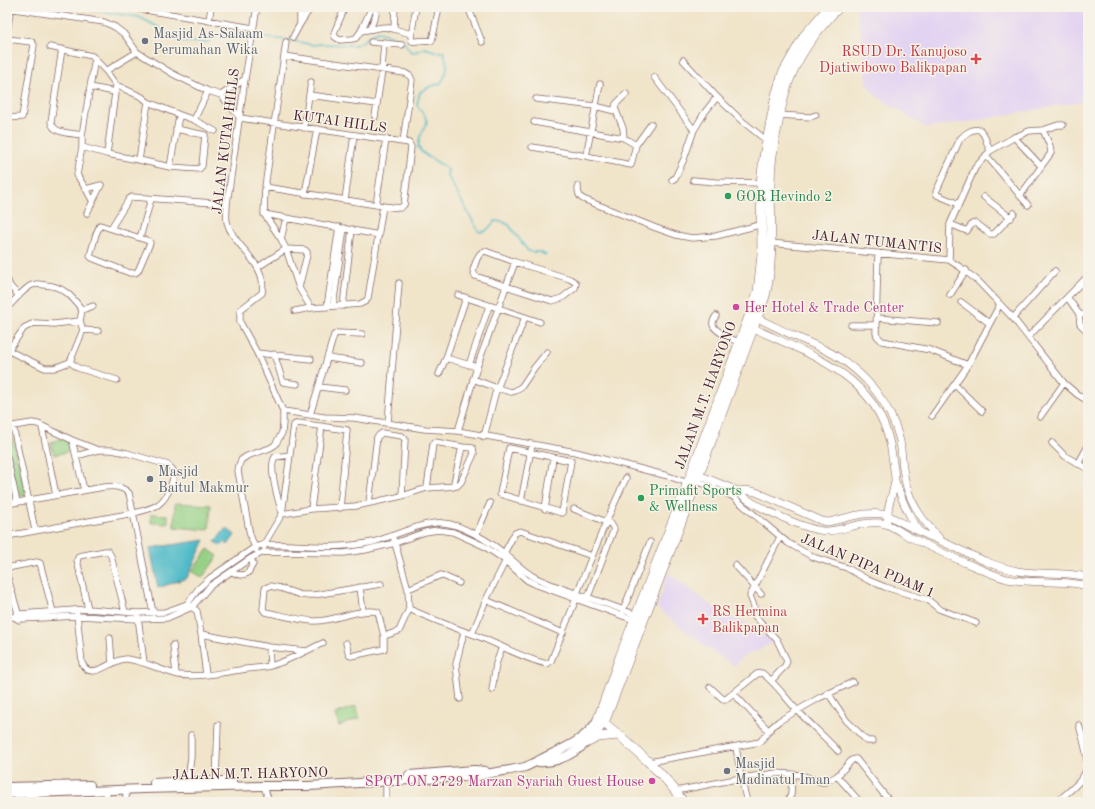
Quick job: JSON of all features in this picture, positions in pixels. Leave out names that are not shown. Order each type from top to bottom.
[{"type":"highway","name":"JALAN M.T. HARYONO","points":[[753,317],[765,296],[769,280],[770,243],[761,183],[766,140],[776,95],[786,67],[804,36],[829,7]]},
{"type":"highway","name":"JALAN M.T. HARYONO","points":[[601,721],[610,708],[753,317],[760,285],[770,172],[775,135],[786,88],[800,57],[821,27],[839,7]]},
{"type":"highway","name":"JALAN M.T. HARYONO","points":[[601,721],[635,618],[694,480],[740,343],[750,327]]},
{"type":"highway","points":[[610,708],[618,735]]},
{"type":"highway","points":[[601,721],[661,772],[683,802]]},
{"type":"highway","points":[[588,742],[598,737],[618,735]]},
{"type":"main road","name":"JALAN M.T. HARYONO","points":[[538,762],[548,763],[557,760],[580,748],[588,742],[601,721]]},
{"type":"main road","name":"JALAN M.T. HARYONO","points":[[126,787],[188,781],[299,782],[476,776],[523,767],[538,762],[570,746],[583,737],[595,724],[601,721]]},
{"type":"main road","name":"JALAN M.T. HARYONO","points":[[7,787],[309,786],[391,780]]},
{"type":"main road","name":"JALAN M.T. HARYONO","points":[[7,794],[105,787]]},
{"type":"street","points":[[7,33],[10,7],[104,22],[115,27],[124,34],[137,52],[173,74],[208,91],[221,95],[240,118]]},
{"type":"street","points":[[128,7],[253,29],[257,7]]},
{"type":"street","points":[[209,21],[210,7]]},
{"type":"street","points":[[300,7],[300,24]]},
{"type":"street","points":[[293,37],[312,7]]},
{"type":"street","points":[[345,7],[334,30],[334,36],[340,40],[356,38],[361,31],[372,7]]},
{"type":"street","points":[[370,29],[376,14],[376,7]]},
{"type":"street","points":[[394,28],[395,7]]},
{"type":"street","points":[[416,7],[411,34],[411,39],[413,41],[432,41],[438,7]]},
{"type":"street","points":[[468,7],[482,42]]},
{"type":"street","points":[[361,31],[384,27],[394,28],[411,34]]},
{"type":"street","name":"JALAN KUTAI HILLS","points":[[253,29],[226,220],[231,232],[258,267],[263,284],[262,293],[240,310],[240,322],[257,353],[283,411],[282,433],[275,445],[247,456],[241,460],[239,465],[238,471],[250,535],[255,547]]},
{"type":"street","points":[[7,40],[32,42],[34,45],[22,117],[7,118]]},
{"type":"street","points":[[284,56],[286,42]]},
{"type":"street","points":[[371,42],[384,42],[402,45]]},
{"type":"street","name":"KUTAI HILLS","points":[[375,117],[382,70],[384,42]]},
{"type":"street","points":[[50,47],[92,56],[106,71],[116,85],[142,97],[148,102],[194,120],[215,131]]},
{"type":"street","points":[[62,49],[51,122],[52,126],[56,130],[82,135]]},
{"type":"street","points":[[106,71],[137,52]]},
{"type":"street","name":"KUTAI HILLS","points":[[264,214],[265,187],[284,56],[405,73],[410,76],[412,80],[403,142]]},
{"type":"street","points":[[93,202],[77,175],[95,58]]},
{"type":"street","points":[[683,60],[717,97],[742,121],[766,140]]},
{"type":"street","points":[[654,77],[694,130]]},
{"type":"street","points":[[221,95],[245,79]]},
{"type":"street","points":[[304,128],[311,82]]},
{"type":"street","points":[[586,156],[600,84]]},
{"type":"street","points":[[107,154],[116,85]]},
{"type":"street","points":[[90,87],[115,92]]},
{"type":"street","points":[[194,120],[208,91]]},
{"type":"street","points":[[624,138],[623,128],[615,111],[616,104],[626,94]]},
{"type":"street","name":"KUTAI HILLS","points":[[309,95],[377,104]]},
{"type":"street","points":[[672,180],[684,158],[694,130],[705,112],[717,97]]},
{"type":"street","points":[[536,99],[595,106],[615,111]]},
{"type":"street","points":[[139,160],[148,102]]},
{"type":"street","points":[[170,167],[176,129],[180,115]]},
{"type":"street","points":[[780,115],[810,117],[816,115]]},
{"type":"street","name":"KUTAI HILLS","points":[[240,118],[386,139],[409,143],[411,147],[404,204],[400,208],[265,187]]},
{"type":"street","points":[[534,122],[624,138],[636,145]]},
{"type":"street","points":[[532,147],[631,165],[636,145],[651,124]]},
{"type":"street","points":[[949,260],[950,224],[972,172],[988,153],[1014,137],[1029,131],[1042,130],[1063,125]]},
{"type":"street","points":[[82,148],[170,167],[200,168],[202,166],[206,127]]},
{"type":"street","points":[[176,129],[205,135]]},
{"type":"street","points":[[305,194],[317,129]]},
{"type":"street","points":[[959,204],[937,195],[936,192],[960,138],[967,132],[972,130],[980,130],[984,135],[988,153],[1028,205]]},
{"type":"street","points":[[1020,196],[1051,153],[1051,149],[1042,130]]},
{"type":"street","points":[[345,200],[354,135]]},
{"type":"street","points":[[1014,137],[1041,166]]},
{"type":"street","points":[[295,311],[311,308],[360,304],[368,298],[378,235],[379,205],[386,139]]},
{"type":"street","points":[[693,180],[761,183]]},
{"type":"street","points":[[86,189],[101,185],[87,212]]},
{"type":"street","points":[[578,186],[580,197],[584,199],[676,235],[692,238],[711,236],[766,224]]},
{"type":"street","points":[[950,224],[967,231],[972,224],[976,223],[992,234],[996,233],[1013,215],[984,197]]},
{"type":"street","points":[[111,228],[130,198],[151,198],[228,204]]},
{"type":"street","points":[[140,238],[151,198]]},
{"type":"street","points":[[264,214],[378,235]]},
{"type":"street","points":[[264,214],[286,248],[299,288],[311,308]]},
{"type":"street","points":[[281,239],[286,218]]},
{"type":"street","points":[[100,225],[111,228],[149,241],[150,243],[138,271],[135,273],[130,273],[91,257],[96,234],[100,225]]},
{"type":"street","points":[[330,306],[341,227]]},
{"type":"street","points":[[343,306],[352,229]]},
{"type":"street","name":"JALAN TUMANTIS","points":[[770,243],[949,260],[966,270],[978,281],[1013,318],[1064,384],[1088,401]]},
{"type":"street","points":[[258,267],[286,248],[305,250],[307,252],[299,288]]},
{"type":"street","points":[[485,251],[570,279],[574,281],[576,285],[575,288],[566,296],[559,300],[552,301],[508,285],[475,276],[473,270],[480,253],[485,251]]},
{"type":"street","points":[[878,253],[877,336],[882,341],[930,350],[968,365]]},
{"type":"street","points":[[458,431],[473,379],[497,308],[508,285],[516,262]]},
{"type":"street","points":[[950,295],[966,270]]},
{"type":"street","points":[[1013,318],[1055,271]]},
{"type":"street","points":[[1028,337],[1088,276]]},
{"type":"street","points":[[7,279],[10,286],[19,296]]},
{"type":"street","points":[[388,423],[399,283]]},
{"type":"street","points":[[7,308],[19,296],[34,285],[52,285],[66,291],[82,310],[80,321],[83,330],[70,362],[54,368],[45,368],[7,351],[24,328],[32,324],[54,324],[80,321]]},
{"type":"street","points":[[458,295],[540,322]]},
{"type":"street","points":[[439,374],[446,358],[466,298]]},
{"type":"street","points":[[1068,298],[1079,314],[1080,324],[1088,332]]},
{"type":"street","points":[[961,302],[989,324]]},
{"type":"street","points":[[932,416],[968,365],[1000,304]]},
{"type":"street","points":[[82,310],[93,306]]},
{"type":"street","points":[[469,365],[489,306]]},
{"type":"street","points":[[1079,314],[1088,315]]},
{"type":"street","points":[[716,316],[713,321],[714,327],[740,343]]},
{"type":"street","points":[[753,317],[841,359],[862,376],[877,392],[896,428],[900,441],[905,481],[912,501],[920,516],[942,542]]},
{"type":"street","points":[[484,437],[497,388],[525,318]]},
{"type":"street","points":[[877,318],[938,323]]},
{"type":"street","points":[[851,325],[877,325]]},
{"type":"street","points":[[750,327],[820,359],[836,369],[866,394],[877,410],[890,439],[895,481],[904,504],[922,533],[942,552]]},
{"type":"street","points":[[83,330],[98,331]]},
{"type":"street","points":[[779,339],[782,330]]},
{"type":"street","points":[[310,415],[328,358],[333,336],[336,334],[362,334]]},
{"type":"street","points":[[820,359],[824,350]]},
{"type":"street","points":[[473,379],[511,392],[518,390],[547,352]]},
{"type":"street","points":[[257,353],[311,359]]},
{"type":"street","points":[[274,354],[283,382],[297,384]]},
{"type":"street","points":[[328,358],[362,363]]},
{"type":"street","points":[[446,358],[477,367]]},
{"type":"street","points":[[70,362],[78,368],[117,380]]},
{"type":"street","points":[[1040,417],[1064,384]]},
{"type":"street","points":[[955,385],[982,411]]},
{"type":"street","points":[[319,387],[345,390]]},
{"type":"street","name":"JALAN PIPA PDAM 1","points":[[283,411],[324,417],[354,418],[425,429],[458,431],[604,458],[668,476],[694,480],[732,496],[780,537],[813,557],[847,568],[868,580],[885,587],[928,600],[940,609],[976,623]]},
{"type":"street","points":[[7,536],[134,513],[152,508],[161,503],[167,495],[174,475],[173,470],[168,465],[127,453],[98,450],[38,424],[32,423],[10,426],[35,530]]},
{"type":"street","points":[[264,552],[264,544],[282,514],[295,424],[298,423],[348,430],[340,508]]},
{"type":"street","points":[[311,509],[322,426]]},
{"type":"street","points":[[42,427],[56,495]]},
{"type":"street","points":[[369,503],[377,437],[382,433],[402,436],[405,438],[402,496]]},
{"type":"street","points":[[72,440],[84,490]]},
{"type":"street","points":[[282,514],[311,509],[340,508],[402,496],[427,488],[453,487],[459,485],[462,482],[474,454],[473,448],[435,442],[432,444],[427,488]]},
{"type":"street","points":[[1052,443],[1065,456],[1088,469]]},
{"type":"street","points":[[521,501],[532,445]]},
{"type":"street","points":[[1078,464],[1088,446]]},
{"type":"street","points":[[453,487],[462,447]]},
{"type":"street","points":[[509,448],[530,453],[572,461],[562,513],[500,494],[509,448]]},
{"type":"street","points":[[76,456],[98,450]]},
{"type":"street","points":[[282,514],[272,464],[275,458],[290,455]]},
{"type":"street","points":[[7,457],[17,502]]},
{"type":"street","points":[[545,508],[553,458]]},
{"type":"street","points":[[409,609],[547,664],[551,660],[563,634],[592,556],[626,478]]},
{"type":"street","points":[[694,480],[738,491],[746,490],[756,492],[817,520],[828,522],[867,514],[876,513],[888,515],[922,533],[968,554],[1006,568],[1024,572],[1073,574],[1088,577]]},
{"type":"street","points":[[887,524],[888,507],[895,481]]},
{"type":"street","points":[[7,504],[84,490],[115,486],[121,487],[129,493],[153,613]]},
{"type":"street","points":[[738,491],[747,499],[784,518],[804,527],[818,531],[828,531],[872,523],[887,524],[942,552],[992,574],[1007,578],[1030,581],[1067,582],[1088,586]]},
{"type":"street","points":[[904,504],[912,501]]},
{"type":"street","points":[[476,535],[490,503]]},
{"type":"street","points":[[574,509],[613,526],[614,532],[587,601]]},
{"type":"street","points":[[828,522],[828,531]]},
{"type":"street","points":[[190,606],[199,588],[210,578],[255,547],[264,544],[343,547],[372,542],[436,523],[448,524],[476,535],[528,574],[587,601],[622,612],[635,618]]},
{"type":"street","points":[[446,530],[448,524]]},
{"type":"street","points":[[19,616],[53,612],[167,618],[187,610],[210,586],[251,558],[264,552],[344,552],[365,550],[395,543],[425,532],[438,530],[453,532],[505,557]]},
{"type":"street","points":[[472,634],[515,533],[520,531],[592,556]]},
{"type":"street","points":[[384,636],[399,631],[409,609],[408,589],[392,536]]},
{"type":"street","points":[[771,681],[786,666],[787,661],[777,640],[753,614],[754,606],[750,596],[780,537]]},
{"type":"street","points":[[622,612],[650,542]]},
{"type":"street","points":[[255,547],[258,554]]},
{"type":"street","points":[[88,609],[77,560],[79,556],[108,551],[111,556],[125,612]]},
{"type":"street","points":[[232,572],[239,575],[248,573],[253,564],[251,558]]},
{"type":"street","points":[[7,568],[37,562],[40,563],[53,612]]},
{"type":"street","points":[[735,566],[761,594]]},
{"type":"street","points":[[7,575],[19,616]]},
{"type":"street","points":[[408,589],[441,575],[459,583]]},
{"type":"street","points":[[346,643],[349,655],[351,656],[384,649],[384,636],[378,612],[363,612],[328,620],[314,621],[265,612],[263,610],[264,588],[267,586],[280,588],[301,595],[314,595],[381,584]]},
{"type":"street","points":[[360,587],[363,612]]},
{"type":"street","points":[[486,600],[563,634]]},
{"type":"street","points":[[7,617],[77,613],[88,609],[125,612],[138,616],[190,606],[197,611],[206,675]]},
{"type":"street","points":[[77,613],[82,663],[84,667],[91,671],[126,658],[176,674],[206,675],[270,666],[323,643]]},
{"type":"street","points":[[138,616],[144,663]]},
{"type":"street","points":[[460,698],[456,669],[464,632]]},
{"type":"street","points":[[201,634],[269,647],[307,651]]},
{"type":"street","points":[[110,638],[112,664]]},
{"type":"street","points":[[173,645],[176,674]]},
{"type":"street","points":[[269,647],[270,666]]},
{"type":"street","points":[[492,690],[496,664],[502,647]]},
{"type":"street","points":[[710,687],[725,699],[734,694],[759,673],[764,675],[797,711],[838,751]]},
{"type":"street","points":[[649,762],[760,742],[775,724],[828,693],[853,682]]},
{"type":"street","points":[[828,693],[846,720],[867,741],[873,741]]},
{"type":"street","points":[[734,694],[769,731]]},
{"type":"street","points":[[216,781],[218,725]]},
{"type":"street","points":[[1058,802],[1081,780],[1086,771],[1085,739],[1079,725]]},
{"type":"street","points":[[188,781],[191,757],[191,735]]},
{"type":"street","points":[[736,747],[747,802]]},
{"type":"street","points":[[676,791],[741,778],[778,773],[792,774],[826,782],[837,776],[852,760],[856,759],[890,802]]},
{"type":"street","points":[[787,802],[791,795],[792,774]]},
{"type":"street","points":[[837,776],[860,802]]},
{"type":"street","points":[[386,802],[391,780]]},
{"type":"street","points":[[264,786],[269,802]]},
{"type":"street","points":[[105,787],[108,802]]},
{"type":"street","points":[[124,802],[126,797],[126,787]]},
{"type":"shaded area","name":"RSUD Dr. Kanujoso Djatiwibowo Balikpapan","points":[[854,7],[1088,7],[1088,103],[1081,102],[1061,105],[926,128],[874,94],[866,82],[862,37],[856,9]]},
{"type":"shaded area","name":"RS Hermina Balikpapan","points":[[668,573],[727,617],[743,621],[774,642],[743,657],[734,666],[707,648],[657,608]]},
{"type":"green space","points":[[7,428],[10,428],[26,494],[18,496],[7,450]]},
{"type":"green space","points":[[67,437],[71,451],[54,455],[51,442]]},
{"type":"green space","points":[[175,503],[211,505],[209,530],[174,527]]},
{"type":"green space","points":[[151,514],[168,515],[168,524],[151,523]]},
{"type":"green space","points":[[208,549],[218,556],[202,578],[192,571]]},
{"type":"green space","points":[[356,706],[360,718],[339,726],[335,714]]},
{"type":"water","points":[[226,528],[235,535],[228,545],[224,542],[221,546],[215,542]]},
{"type":"water","points":[[205,540],[187,578],[158,588],[150,548]]},
{"type":"waterway","points":[[68,7],[139,17],[158,27],[174,39],[185,42],[208,42],[219,35],[228,33],[251,36]]},
{"type":"waterway","points":[[255,37],[290,40],[313,45],[355,45],[378,32],[403,40],[412,53],[425,48],[437,52],[444,52],[447,68],[441,83],[420,92],[417,105],[425,116],[427,122],[420,137],[418,147],[424,154],[448,170],[447,175],[479,232],[486,231],[495,221],[503,222],[509,225],[528,251],[539,252],[546,255]]},
{"type":"place","name":"Masjid As-Salaam Perumahan Wika","points":[[145,41]]},
{"type":"place","name":"RSUD Dr. Kanujoso Djatiwibowo Balikpapan","points":[[976,59]]},
{"type":"place","name":"GOR Hevindo 2","points":[[728,196]]},
{"type":"place","name":"Her Hotel & Trade Center","points":[[736,307]]},
{"type":"place","name":"Masjid Baitul Makmur","points":[[150,479]]},
{"type":"place","name":"Primafit Sports & Wellness","points":[[641,498]]},
{"type":"place","name":"RS Hermina Balikpapan","points":[[703,619]]},
{"type":"place","name":"Masjid Madinatul Iman","points":[[727,771]]},
{"type":"place","name":"SPOT ON 2729 Marzan Syariah Guest House","points":[[652,781]]}]
